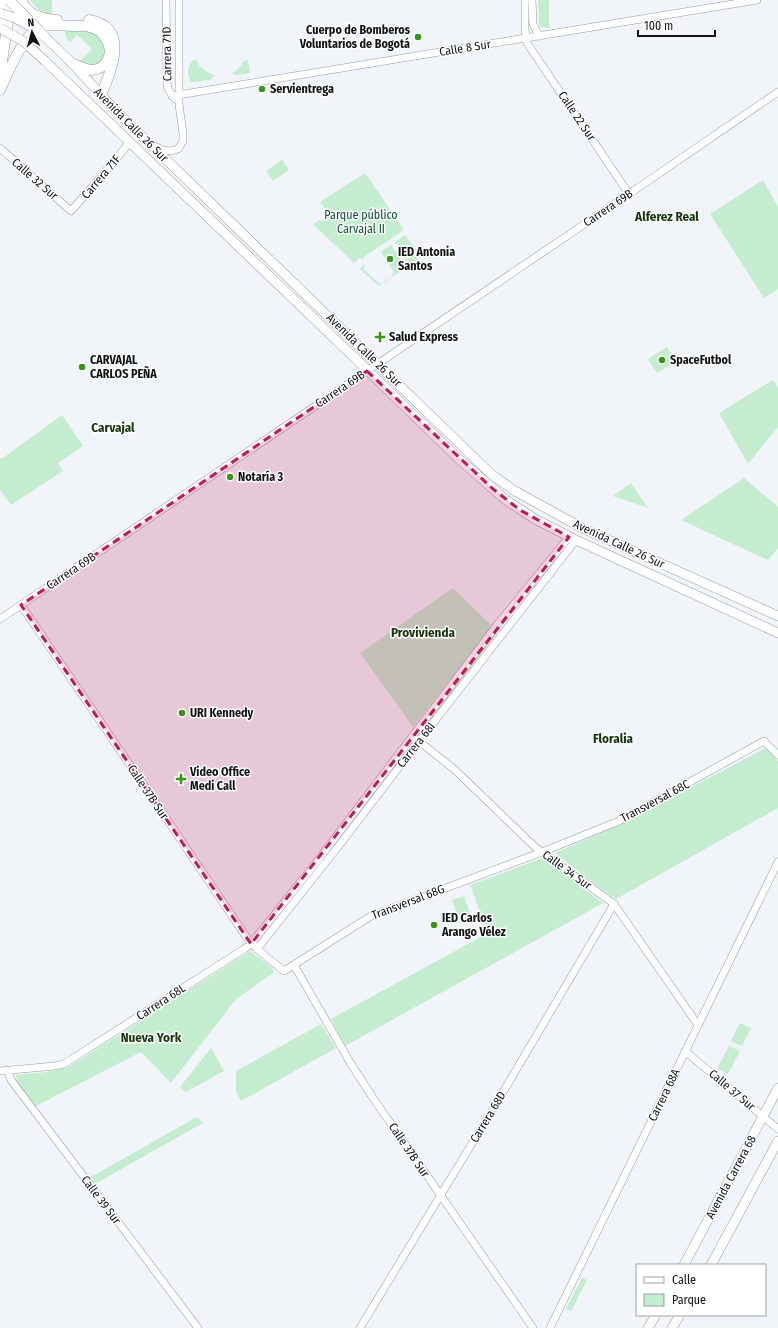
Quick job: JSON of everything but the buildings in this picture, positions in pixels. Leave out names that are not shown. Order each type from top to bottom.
[{"type":"highway","points":[[0,27],[4,0]]},
{"type":"highway","points":[[10,0],[43,34]]},
{"type":"highway","points":[[0,75],[10,0]]},
{"type":"highway","points":[[21,0],[30,12],[42,19],[86,19],[95,21],[105,26],[114,42],[116,52],[115,61],[101,95]]},
{"type":"highway","points":[[0,90],[17,55],[31,33],[38,28],[46,26],[83,26],[96,29],[101,32],[110,48],[109,56],[106,62],[100,67],[92,70],[72,63]]},
{"type":"main road","name":"Avenida Calle 26 Sur","points":[[0,13],[22,21],[43,34],[56,46],[101,95],[150,144],[491,474],[515,491],[584,529],[778,616]]},
{"type":"main road","name":"Avenida Calle 26 Sur","points":[[0,27],[23,41],[45,61],[460,460],[493,489],[520,510],[572,539],[776,632]]},
{"type":"main road","name":"Avenida Carrera 68","points":[[685,1264],[778,1088]]},
{"type":"main road","name":"Avenida Carrera 68","points":[[712,1264],[778,1141]]},
{"type":"main road","points":[[648,1328],[655,1316]]},
{"type":"main road","points":[[672,1328],[679,1316]]},
{"type":"street","name":"Carrera 71D","points":[[166,0],[167,83],[168,89],[176,95]]},
{"type":"street","name":"Carrera 71D","points":[[150,144],[167,151],[175,151],[180,146],[183,138],[179,104],[176,95],[179,0]]},
{"type":"street","points":[[525,0],[526,38]]},
{"type":"street","points":[[532,0],[532,24],[539,36]]},
{"type":"street","name":"Calle 8 Sur","points":[[176,95],[757,0]]},
{"type":"street","name":"Calle 22 Sur","points":[[526,38],[527,43],[629,194]]},
{"type":"street","name":"Carrera 69B","points":[[0,619],[778,92]]},
{"type":"street","name":"Carrera 71F","points":[[71,211],[130,142]]},
{"type":"street","name":"Calle 32 Sur","points":[[0,148],[71,211]]},
{"type":"street","name":"Carrera 68I","points":[[257,949],[341,843],[497,625],[572,539]]},
{"type":"street","name":"Calle 37B Sur","points":[[21,605],[251,944],[284,971]]},
{"type":"street","name":"Carrera 68I","points":[[251,944],[416,739]]},
{"type":"street","name":"Calle 34 Sur","points":[[416,739],[454,769],[535,847],[614,904],[698,1025]]},
{"type":"street","name":"Transversal 68C","points":[[542,852],[619,821],[764,741],[778,755]]},
{"type":"street","name":"Transversal 68G","points":[[284,971],[360,922],[379,913],[542,852]]},
{"type":"street","name":"Carrera 68A","points":[[550,1328],[778,862]]},
{"type":"street","name":"Carrera 68D","points":[[360,1328],[593,942],[614,904]]},
{"type":"street","name":"Carrera 68L","points":[[3,1070],[54,1066],[68,1062],[251,944]]},
{"type":"street","name":"Calle 37B Sur","points":[[294,965],[351,1064],[440,1196],[533,1328]]},
{"type":"street","name":"Calle 37 Sur","points":[[685,1051],[778,1129]]},
{"type":"street","name":"Calle 39 Sur","points":[[3,1070],[198,1328]]},
{"type":"highlighted area","points":[[367,371],[493,489],[520,510],[569,537],[251,944],[21,605]]},
{"type":"green space","points":[[30,0],[52,0],[52,14],[45,13],[40,10]]},
{"type":"green space","points":[[538,0],[549,0],[549,28],[540,27]]},
{"type":"green space","points":[[84,28],[103,37],[106,56],[95,66],[78,63],[92,49],[77,35],[70,42],[66,35],[65,30]]},
{"type":"green space","points":[[196,60],[204,70],[215,75],[210,80],[191,82],[188,70],[190,64]]},
{"type":"green space","points":[[248,60],[250,73],[237,75],[232,73],[238,69],[244,61]]},
{"type":"green space","points":[[282,160],[289,170],[273,181],[266,171]]},
{"type":"green space","name":"Parque público Carvajal II","points":[[365,173],[404,230],[365,256],[362,260],[359,258],[354,263],[313,224],[320,220],[322,222],[330,216],[320,202]]},
{"type":"green space","points":[[763,180],[778,207],[778,289],[764,298],[710,214]]},
{"type":"green space","points":[[405,235],[422,256],[379,286],[360,269],[364,264],[365,266],[363,269],[380,284],[393,276],[392,274],[394,272],[381,252],[391,245],[405,265],[408,263],[395,242]]},
{"type":"green space","name":"SpaceFutbol","points":[[667,347],[676,361],[657,373],[648,359]]},
{"type":"green space","points":[[773,380],[778,388],[778,427],[748,464],[719,413]]},
{"type":"green space","points":[[62,415],[83,446],[58,463],[63,471],[11,505],[1,491],[0,492],[0,458],[3,458]]},
{"type":"green space","points":[[744,478],[778,507],[778,548],[768,560],[681,520]]},
{"type":"green space","points":[[631,483],[648,508],[613,496]]},
{"type":"green space","points":[[453,588],[492,626],[413,727],[360,653]]},
{"type":"green space","points":[[495,632],[497,634],[425,728],[423,726]]},
{"type":"green space","points":[[766,748],[778,761],[778,808],[616,899],[594,884],[555,853],[614,827]]},
{"type":"green space","points":[[543,858],[603,903],[345,1046],[331,1019],[488,933],[470,885]]},
{"type":"green space","points":[[464,896],[471,916],[459,920],[452,900]]},
{"type":"green space","points":[[250,951],[273,968],[273,973],[236,999],[171,1083],[141,1052],[34,1107],[17,1082],[16,1075],[67,1068]]},
{"type":"green space","points":[[740,1023],[751,1028],[742,1046],[731,1041]]},
{"type":"green space","points":[[321,1024],[336,1048],[241,1101],[236,1091],[236,1071]]},
{"type":"green space","points":[[729,1046],[740,1051],[728,1074],[717,1069]]},
{"type":"green space","points":[[211,1048],[224,1071],[186,1092],[180,1087]]},
{"type":"green space","points":[[197,1117],[203,1123],[93,1185],[89,1178]]},
{"type":"green space","points":[[582,1278],[587,1280],[571,1311],[566,1309]]},
{"type":"place","name":"Cuerpo de Bomberos Voluntarios de Bogotá","points":[[418,37]]},
{"type":"place","name":"Servientrega","points":[[262,89]]},
{"type":"place","name":"IED Antonia Santos","points":[[390,259]]},
{"type":"place","name":"Salud Express","points":[[380,337]]},
{"type":"place","name":"SpaceFutbol","points":[[662,360]]},
{"type":"place","name":"CARVAJAL CARLOS PEÑA","points":[[82,367]]},
{"type":"place","name":"Notaría 3","points":[[230,477]]},
{"type":"place","name":"URI Kennedy","points":[[182,713]]},
{"type":"place","name":"Video Office Medi Call","points":[[181,779]]},
{"type":"place","name":"IED Carlos Arango Vélez","points":[[434,925]]},
{"type":"district","name":"Alferez Real","points":[[667,216]]},
{"type":"district","name":"Carvajal","points":[[113,427]]},
{"type":"district","name":"Provivienda","points":[[423,632]]},
{"type":"district","name":"Floralia","points":[[613,738]]},
{"type":"district","name":"Nueva York","points":[[151,1037]]}]
